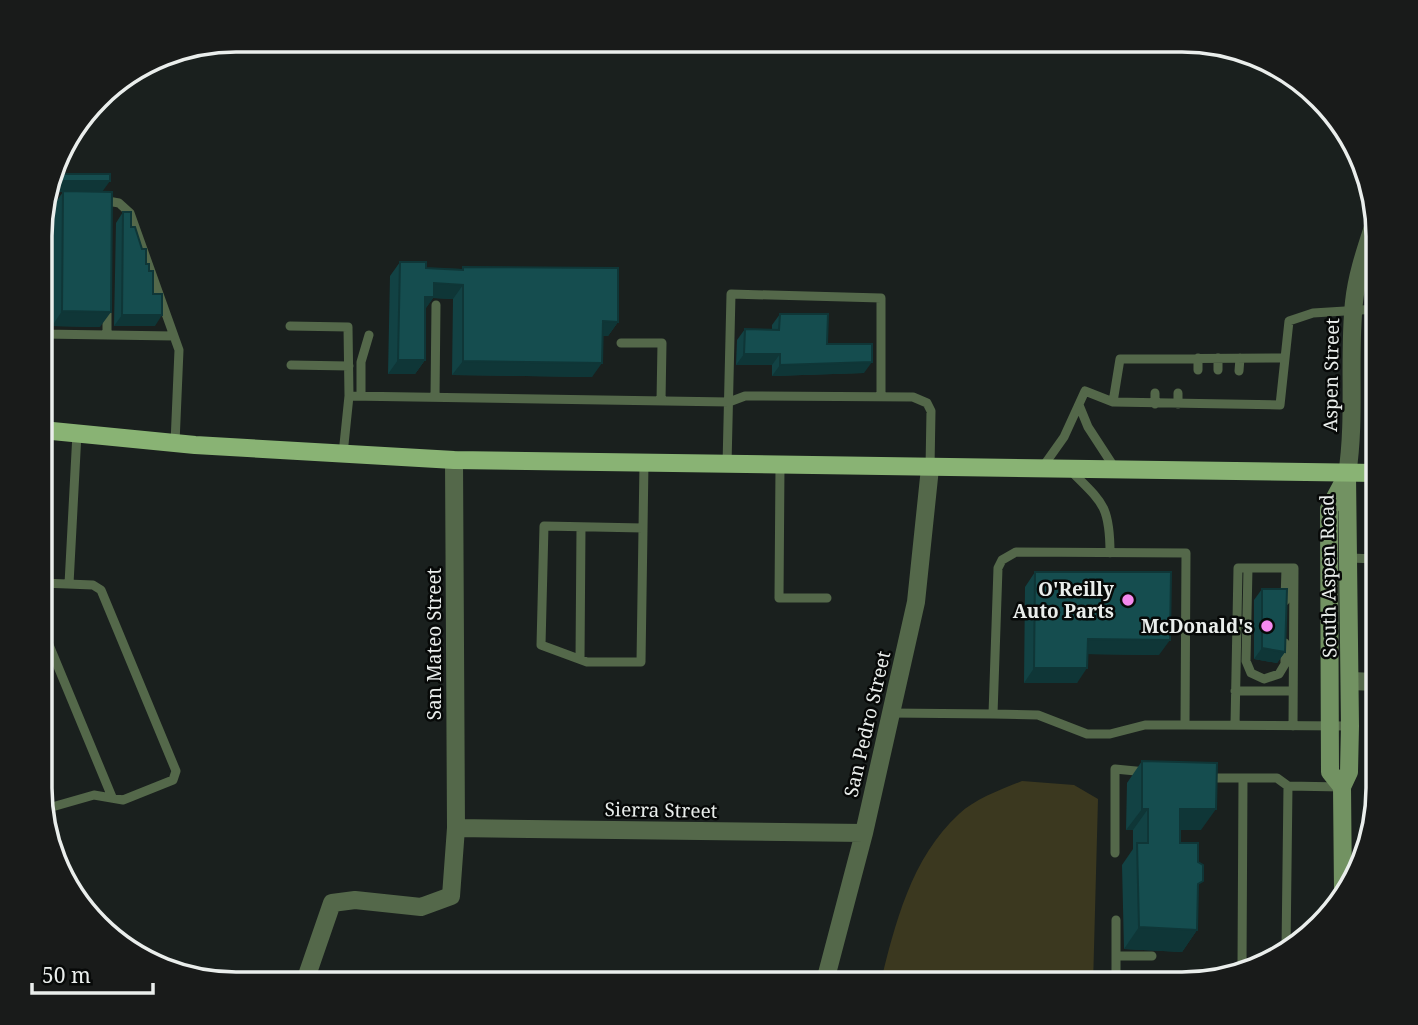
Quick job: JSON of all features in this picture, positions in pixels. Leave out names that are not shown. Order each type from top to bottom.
[{"type":"main road","points":[[53,431],[175,443],[454,460],[1365,474]]},
{"type":"street","name":"Aspen Street","points":[[1347,475],[1351,444],[1353,308],[1365,253]]},
{"type":"street","name":"San Mateo Street","points":[[308,972],[332,903],[355,900],[421,907],[451,896],[456,828],[454,460]]},
{"type":"street","name":"San Pedro Street","points":[[827,972],[864,833],[916,602],[930,468]]},
{"type":"street","name":"South Aspen Road","points":[[1345,872],[1342,787],[1349,772],[1350,726],[1347,475]]},
{"type":"street","name":"South Aspen Road","points":[[1342,787],[1330,772],[1329,509],[1347,475]]},
{"type":"street","points":[[1350,681],[1365,682]]},
{"type":"street","name":"Sierra Street","points":[[456,828],[864,833]]},
{"type":"lane","points":[[96,200],[119,203],[130,213],[174,336],[179,360],[175,443]]},
{"type":"lane","points":[[108,214],[109,200]]},
{"type":"lane","points":[[107,335],[108,294]]},
{"type":"lane","points":[[727,465],[731,294],[881,298],[881,396]]},
{"type":"lane","points":[[435,397],[436,305]]},
{"type":"lane","points":[[1041,469],[1052,456],[1085,391],[1113,402],[1218,404],[1237,399],[1280,405],[1289,321],[1313,313],[1365,308]]},
{"type":"lane","points":[[290,326],[348,327],[349,396],[343,454]]},
{"type":"lane","points":[[53,334],[174,336]]},
{"type":"lane","points":[[362,396],[361,362],[369,335]]},
{"type":"lane","points":[[621,343],[662,343],[661,401]]},
{"type":"lane","points":[[1239,371],[1240,358]]},
{"type":"lane","points":[[1113,402],[1120,359],[1156,359],[1181,364],[1198,359],[1285,358]]},
{"type":"lane","points":[[1156,359],[1156,369]]},
{"type":"lane","points":[[1198,359],[1198,370]]},
{"type":"lane","points":[[1218,359],[1218,370]]},
{"type":"lane","points":[[291,366],[349,366]]},
{"type":"lane","points":[[1155,393],[1155,404]]},
{"type":"lane","points":[[1178,393],[1178,404]]},
{"type":"lane","points":[[1196,404],[1197,393]]},
{"type":"lane","points":[[1218,393],[1218,404]]},
{"type":"lane","points":[[349,396],[729,402],[744,396],[913,397],[927,403],[930,411],[930,468]]},
{"type":"lane","points":[[1079,405],[1094,437],[1116,471]]},
{"type":"lane","points":[[69,584],[77,433]]},
{"type":"lane","points":[[643,528],[544,527],[541,645],[580,660],[641,662],[644,464]]},
{"type":"lane","points":[[780,466],[779,598],[827,598]]},
{"type":"lane","points":[[1068,469],[1101,502],[1108,514],[1110,553]]},
{"type":"lane","points":[[580,660],[581,527]]},
{"type":"lane","points":[[993,714],[998,569],[1002,560],[1016,552],[1185,553],[1185,725]]},
{"type":"lane","points":[[1350,558],[1365,559]]},
{"type":"lane","points":[[1235,725],[1238,568],[1248,568],[1294,569],[1293,726]]},
{"type":"lane","points":[[1248,568],[1246,661],[1251,674],[1264,679],[1279,674],[1285,664],[1286,569]]},
{"type":"lane","points":[[53,583],[93,585],[101,590],[176,771],[173,780],[123,800],[94,795],[54,807]]},
{"type":"lane","points":[[53,655],[112,797]]},
{"type":"lane","points":[[1235,691],[1293,691]]},
{"type":"lane","points":[[891,713],[1038,715],[1087,734],[1110,734],[1145,725],[1350,726]]},
{"type":"lane","points":[[1115,853],[1115,769],[1154,773]]},
{"type":"lane","points":[[1192,776],[1277,778],[1289,786],[1342,787]]},
{"type":"lane","points":[[1242,963],[1243,778]]},
{"type":"lane","points":[[1286,939],[1289,786]]},
{"type":"lane","points":[[1116,920],[1116,972]]},
{"type":"lane","points":[[1116,956],[1152,956]]},
{"type":"shaded area","points":[[1022,781],[1074,785],[1098,799],[1093,972],[883,972],[899,916],[917,871],[942,831],[965,809]]},
{"type":"building","points":[[63,174],[110,174],[110,181],[61,181]]},
{"type":"building","points":[[63,191],[112,192],[111,312],[62,311]]},
{"type":"building","points":[[123,212],[131,212],[131,227],[135,227],[142,249],[146,249],[146,264],[149,264],[149,271],[153,271],[153,294],[162,294],[162,315],[122,315]]},
{"type":"building","points":[[400,262],[426,262],[426,268],[463,270],[463,267],[618,268],[618,322],[603,321],[602,363],[463,361],[463,285],[434,283],[434,297],[425,297],[425,360],[398,360]]},
{"type":"building","points":[[780,314],[828,314],[827,344],[872,344],[872,362],[780,365],[780,354],[744,354],[745,329],[779,330]]},
{"type":"building","points":[[1035,572],[1171,572],[1170,640],[1088,639],[1087,668],[1034,668]]},
{"type":"building","points":[[1262,589],[1287,589],[1285,652],[1262,648]]},
{"type":"building","points":[[1142,761],[1217,763],[1216,809],[1180,809],[1180,843],[1198,843],[1198,862],[1203,865],[1203,881],[1198,884],[1197,930],[1139,927],[1137,843],[1148,843],[1148,809],[1142,809]]},
{"type":"place","name":"O'Reilly Auto Parts","points":[[1128,600]]},
{"type":"place","name":"McDonald's","points":[[1267,626]]}]
